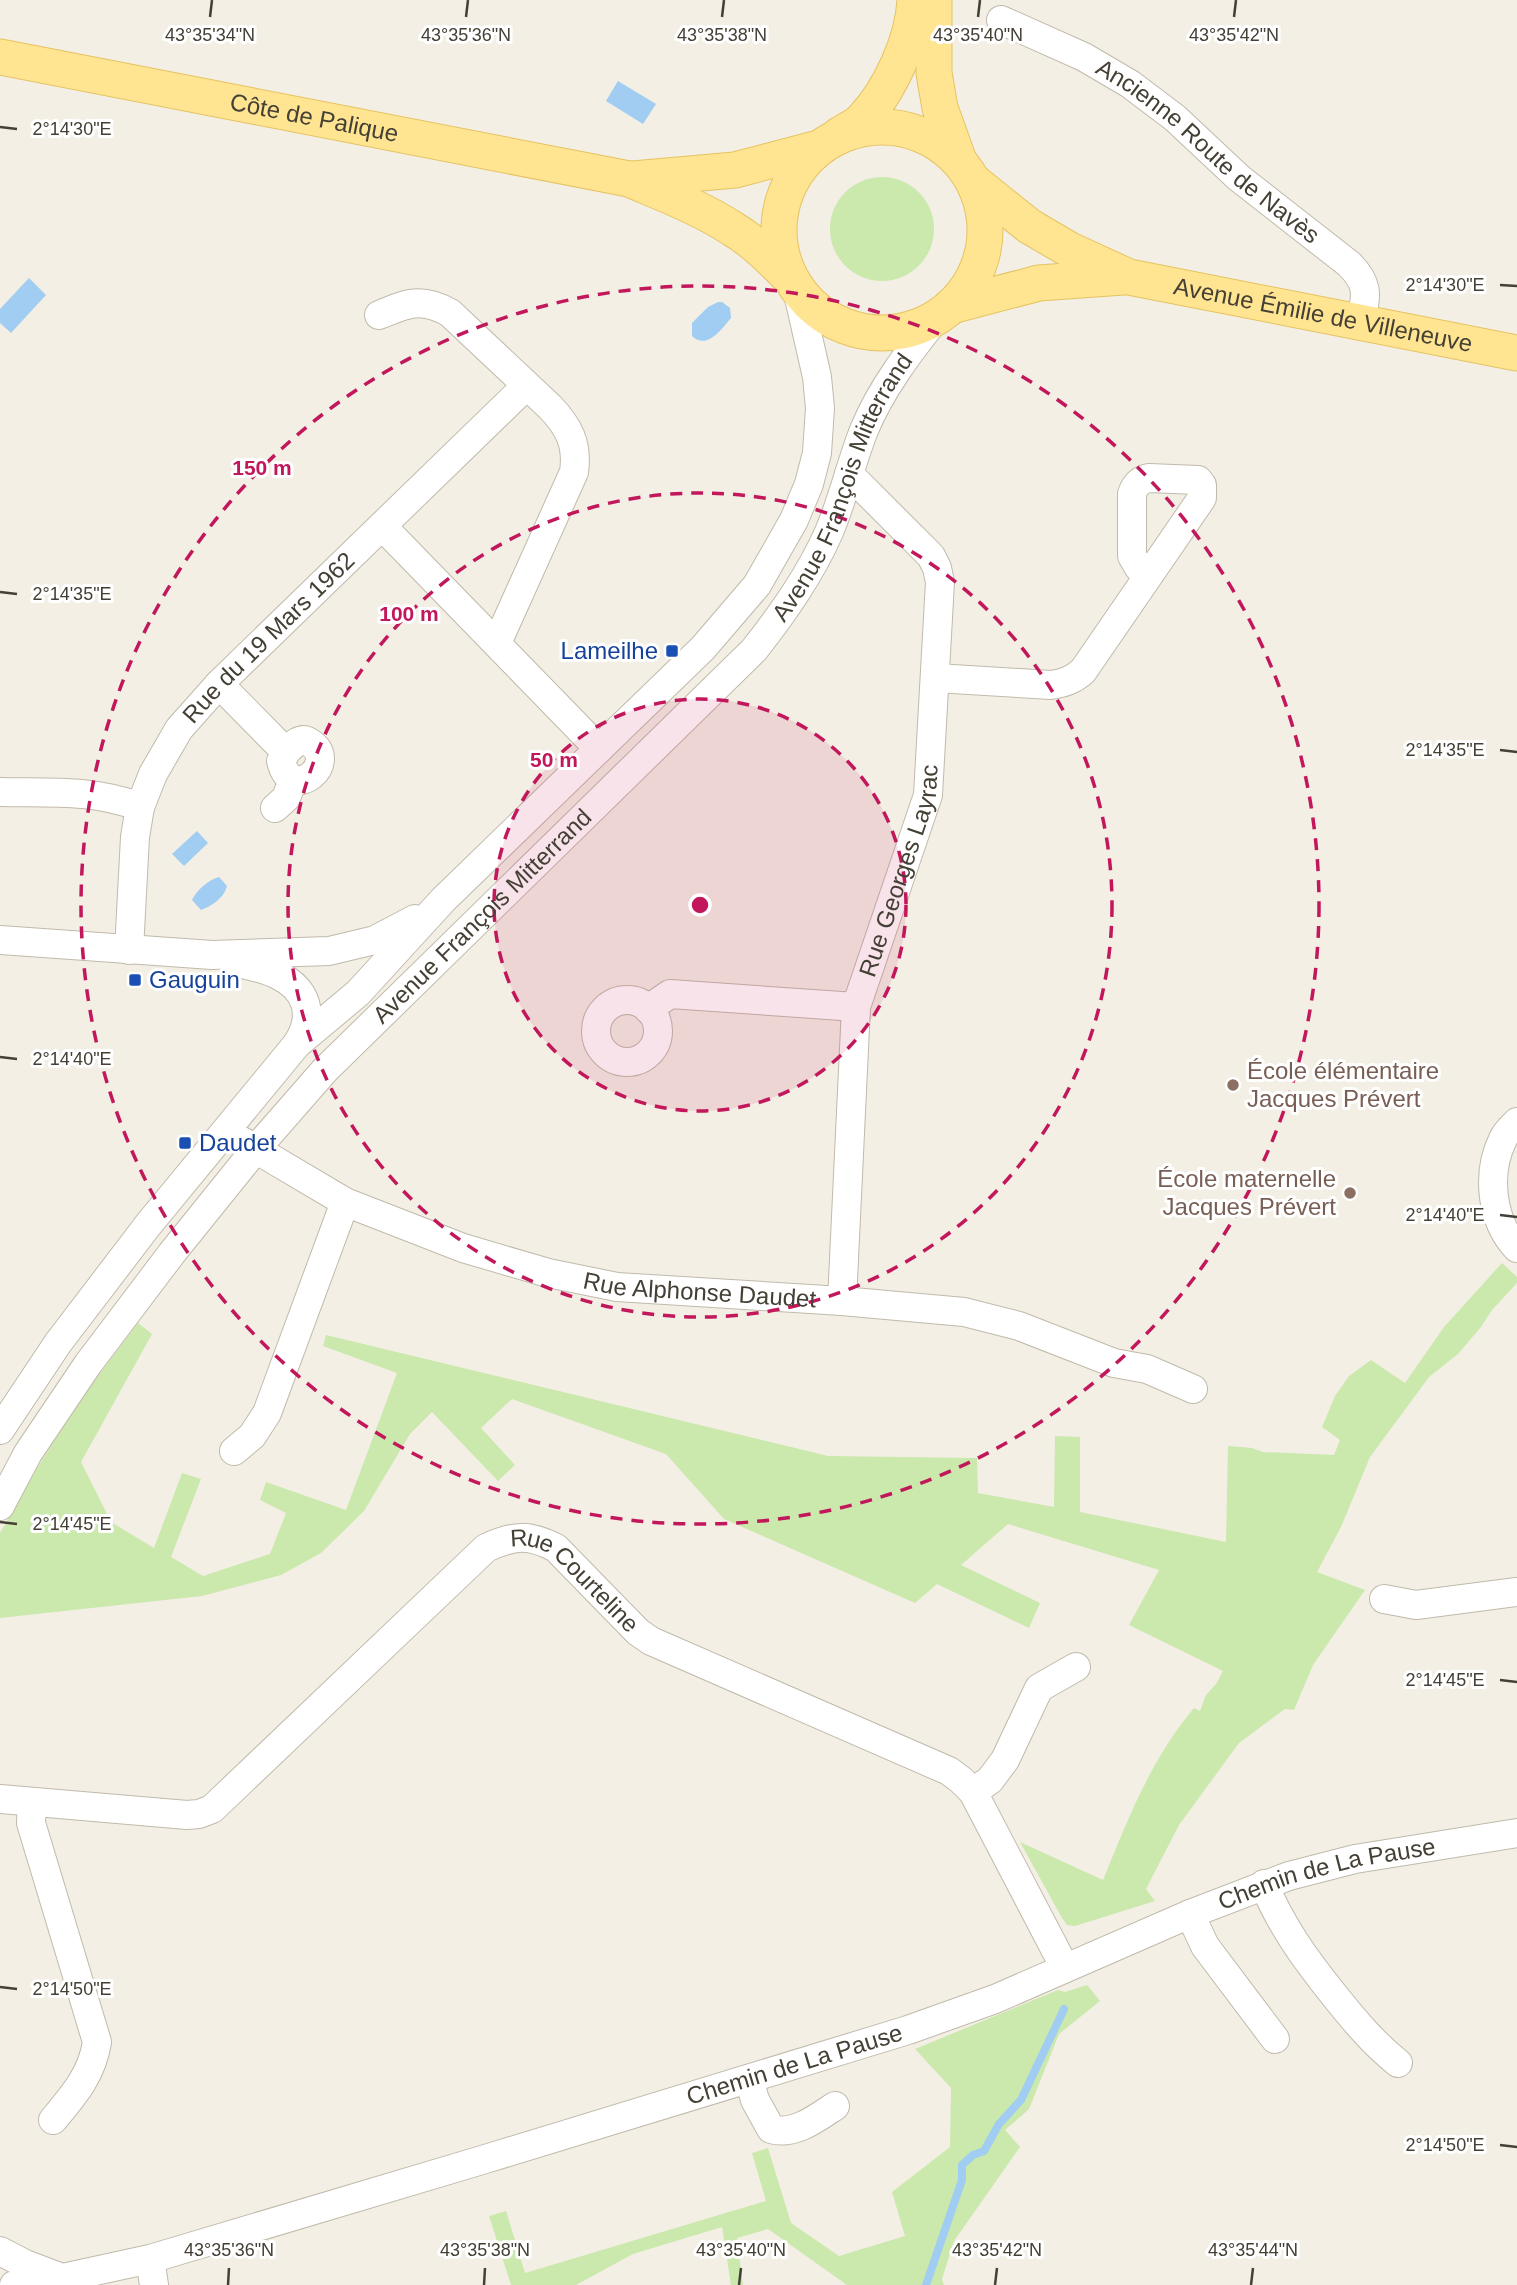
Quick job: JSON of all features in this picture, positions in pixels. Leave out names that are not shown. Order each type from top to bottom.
[{"type":"main road","points":[[915,0],[906,47],[881,94],[861,121],[828,142],[799,169],[785,195],[779,223],[781,252],[794,284],[819,312],[846,327],[877,333],[908,330],[944,312],[972,279],[984,247],[984,213],[940,108],[934,73],[934,0]]},
{"type":"main road","name":"Côte de Palique","points":[[0,57],[629,179],[734,229],[761,249],[794,284]]},
{"type":"main road","points":[[828,142],[862,128],[902,129],[915,132],[939,144],[966,171]]},
{"type":"main road","name":"Côte de Palique","points":[[629,179],[735,170],[828,142]]},
{"type":"main road","name":"Avenue Émilie de Villeneuve","points":[[966,171],[1029,226],[1070,250],[1129,276],[1517,353]]},
{"type":"main road","name":"Avenue Émilie de Villeneuve","points":[[944,312],[1039,283],[1129,276]]},
{"type":"street","name":"Ancienne Route de Navès","points":[[1001,20],[1084,57],[1175,118],[1240,178],[1349,264],[1363,281],[1366,292],[1361,322]]},
{"type":"street","name":"Avenue François Mitterrand","points":[[358,1010],[443,900],[704,648],[728,622],[771,564],[803,499],[817,453],[820,408],[812,349],[794,284]]},
{"type":"street","points":[[379,315],[400,306],[422,302],[437,305],[450,313],[565,424],[571,434],[576,458],[574,472],[497,643]]},
{"type":"street","name":"Avenue François Mitterrand","points":[[0,1430],[58,1343],[148,1225],[297,1044],[358,1010],[754,650],[782,614],[809,572],[829,532],[865,428],[883,392],[944,312]]},
{"type":"street","name":"Rue du 19 Mars 1962","points":[[129,950],[135,837],[140,807],[153,774],[180,729],[219,684],[526,386]]},
{"type":"street","name":"Rue Georges Layrac","points":[[842,1301],[856,1007],[928,795],[940,582],[931,556],[849,474]]},
{"type":"street","points":[[383,527],[599,749]]},
{"type":"street","points":[[936,678],[1051,685],[1069,681],[1083,671],[1149,575]]},
{"type":"street","points":[[219,684],[286,752],[281,761],[282,768],[293,780],[286,798],[275,808]]},
{"type":"street","points":[[0,792],[93,793],[140,807]]},
{"type":"street","points":[[0,940],[212,955],[329,951],[386,936],[443,900]]},
{"type":"street","points":[[0,1506],[28,1454],[88,1364],[172,1253],[256,1150],[349,1046],[358,1010],[351,974],[329,951]]},
{"type":"street","points":[[212,955],[275,974],[293,986],[306,1003],[307,1022],[297,1044]]},
{"type":"street","points":[[648,1009],[670,994],[856,1007]]},
{"type":"street","points":[[306,1003],[358,1010]]},
{"type":"street","points":[[1517,1122],[1504,1136],[1497,1154],[1493,1193],[1505,1232],[1517,1248]]},
{"type":"street","name":"Rue Alphonse Daudet","points":[[225,1129],[345,1202],[463,1248],[548,1273],[617,1287],[928,1307],[975,1315],[1019,1326],[1114,1363],[1147,1369],[1193,1389]]},
{"type":"street","points":[[234,1451],[252,1437],[267,1413],[345,1202]]},
{"type":"street","name":"Rue Courteline","points":[[0,1799],[187,1815],[212,1809],[486,1548],[503,1540],[522,1537],[540,1540],[556,1548],[638,1632],[651,1641],[948,1771],[961,1780],[973,1793],[1065,1968]]},
{"type":"street","points":[[1384,1599],[1416,1605],[1517,1592]]},
{"type":"street","points":[[973,1793],[990,1780],[1005,1760],[1039,1688],[1076,1667]]},
{"type":"street","points":[[33,1803],[31,1823],[97,2042],[96,2053],[84,2082],[53,2120]]},
{"type":"street","name":"Chemin de La Pause","points":[[14,2285],[39,2279],[58,2281],[152,2272],[908,2030],[995,1999],[1264,1884],[1355,1859],[1517,1833]]},
{"type":"street","points":[[1264,1884],[1276,1913],[1295,1945],[1358,2025],[1398,2063]]},
{"type":"street","points":[[1190,1914],[1205,1947],[1275,2039]]},
{"type":"street","points":[[749,2079],[755,2100],[771,2129],[778,2131],[811,2122],[835,2106]]},
{"type":"street","points":[[0,2251],[58,2281]]},
{"type":"green space","points":[[882,177],[902,181],[919,192],[930,209],[934,229],[930,249],[919,266],[902,277],[882,281],[862,277],[845,266],[834,249],[830,229],[834,209],[845,192],[862,181]]},
{"type":"green space","points":[[1502,1263],[1517,1277],[1517,1283],[1458,1354],[1429,1377],[1370,1457],[1341,1527],[1317,1572],[1365,1590],[1313,1665],[1294,1710],[1285,1709],[1239,1743],[1179,1825],[1146,1889],[1155,1901],[1075,1926],[1067,1925],[1062,1918],[1020,1842],[1103,1880],[1131,1812],[1165,1748],[1194,1708],[1200,1711],[1206,1695],[1223,1671],[1129,1625],[1159,1570],[1008,1524],[961,1565],[1040,1603],[1029,1628],[937,1584],[915,1603],[724,1519],[666,1454],[512,1399],[481,1428],[515,1465],[498,1481],[432,1412],[410,1434],[364,1511],[321,1553],[281,1575],[202,1596],[0,1618],[0,1533],[42,1460],[88,1389],[138,1323],[152,1334],[81,1462],[111,1522],[154,1548],[182,1473],[201,1479],[171,1557],[203,1576],[270,1554],[286,1513],[260,1500],[266,1482],[346,1510],[397,1373],[323,1346],[326,1335],[828,1456],[977,1458],[978,1493],[1054,1507],[1055,1436],[1080,1437],[1080,1512],[1226,1542],[1228,1446],[1263,1452],[1334,1455],[1340,1440],[1322,1427],[1335,1396],[1349,1376],[1371,1360],[1405,1383],[1444,1327]]},
{"type":"green space","points":[[1087,1985],[1100,2001],[1059,2034],[1029,2109],[1005,2130],[1020,2147],[954,2241],[942,2279],[944,2285],[847,2285],[768,2229],[737,2238],[743,2285],[731,2285],[722,2227],[633,2254],[576,2285],[511,2285],[489,2216],[506,2211],[525,2273],[766,2201],[752,2153],[768,2148],[791,2223],[839,2256],[905,2236],[892,2192],[950,2147],[951,2088],[915,2049],[1058,1990],[1065,1992]]},
{"type":"water","points":[[618,81],[656,104],[643,124],[606,101]]},
{"type":"water","points":[[29,278],[46,295],[11,333],[0,323],[0,309]]},
{"type":"water","points":[[718,302],[730,308],[731,318],[713,337],[698,340],[692,336],[692,323],[708,307]]},
{"type":"water","points":[[197,831],[208,843],[184,866],[172,854]]},
{"type":"water","points":[[219,877],[227,886],[223,894],[217,901],[201,910],[192,900],[203,886]]},
{"type":"waterway","points":[[926,2285],[962,2180],[962,2165],[973,2155],[984,2151],[999,2124],[1021,2100],[1064,2009]]},
{"type":"place","name":"Lameilhe","points":[[672,651]]},
{"type":"place","name":"Gauguin","points":[[135,980]]},
{"type":"place","name":"École élémentaire Jacques Prévert","points":[[1233,1085]]},
{"type":"place","name":"Daudet","points":[[185,1143]]},
{"type":"place","name":"École maternelle Jacques Prévert","points":[[1350,1193]]}]
